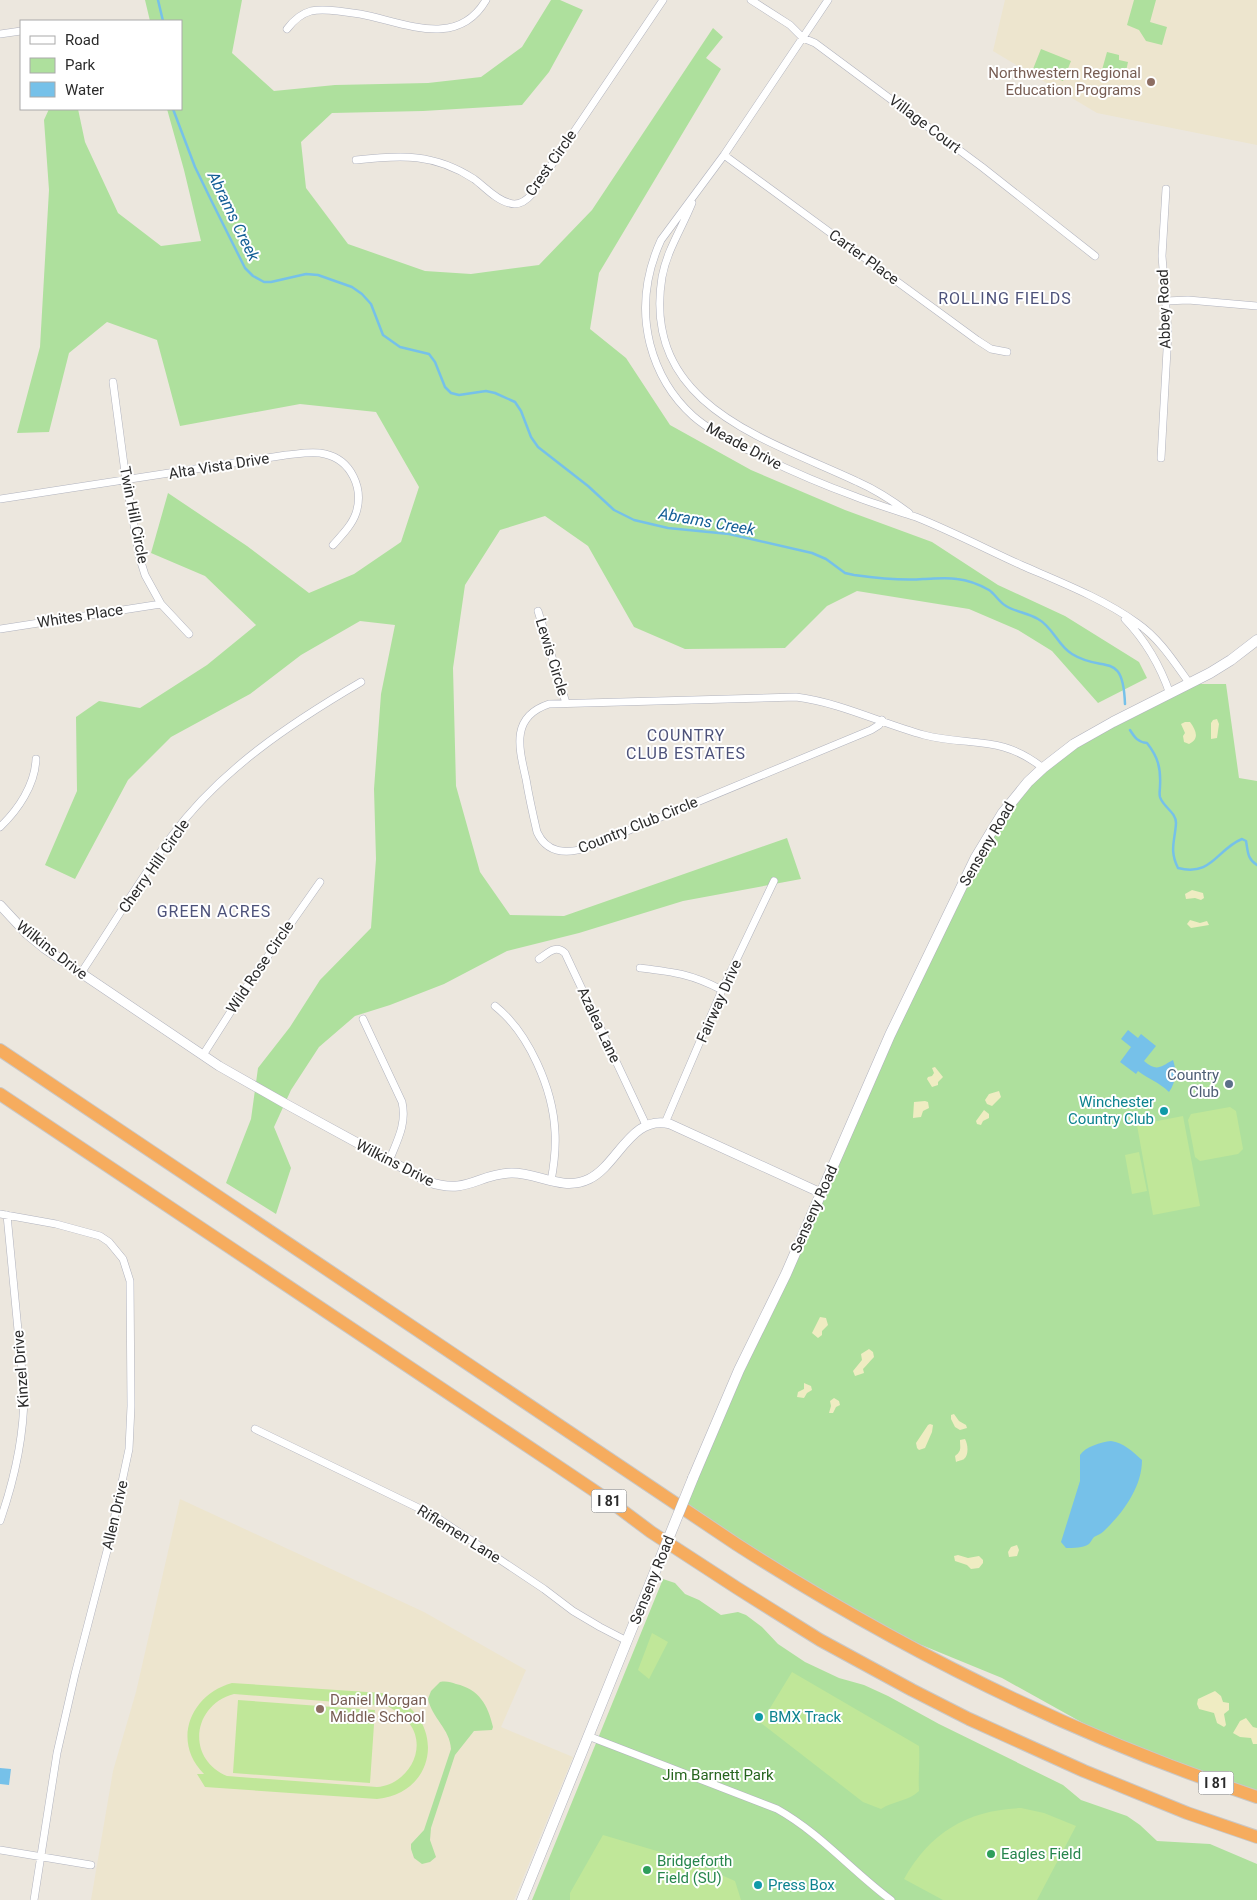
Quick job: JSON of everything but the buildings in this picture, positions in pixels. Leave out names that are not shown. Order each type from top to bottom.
[{"type":"highway","name":"I 81","points":[[0,1050],[736,1544],[836,1606],[941,1664],[1035,1710],[1144,1757],[1257,1797]]},
{"type":"highway","name":"I 81","points":[[0,1094],[575,1478],[650,1532],[820,1640],[912,1690],[1026,1746],[1152,1799],[1257,1838]]},
{"type":"main road","name":"Senseny Road","points":[[522,1900],[739,1370],[786,1274],[890,1035],[976,857],[1015,797],[1043,768],[1088,735],[1190,684],[1232,660],[1257,640]]},
{"type":"street","points":[[287,29],[292,22],[304,14],[321,10],[360,14],[418,28],[444,28],[467,20],[475,14],[486,0]]},
{"type":"street","name":"Crest Circle","points":[[356,160],[409,156],[436,160],[473,179],[510,204],[522,202],[532,194],[663,0]]},
{"type":"street","name":"Village Court","points":[[751,0],[790,25],[803,38],[814,43],[882,91],[1095,256]]},
{"type":"street","name":"Meade Drive","points":[[828,0],[695,197],[661,240],[649,271],[645,305],[648,335],[658,366],[671,390],[694,416],[728,440],[775,464],[852,496],[916,518],[1069,586],[1120,613],[1140,626],[1159,642],[1190,684]]},
{"type":"street","points":[[0,34],[20,31]]},
{"type":"street","name":"Carter Place","points":[[724,155],[977,340],[991,349],[1007,352]]},
{"type":"street","name":"Abbey Road","points":[[1161,458],[1168,332],[1162,256],[1166,189]]},
{"type":"street","name":"Meade Drive","points":[[695,197],[666,259],[660,294],[662,325],[666,341],[678,370],[708,406],[738,426],[860,483],[888,498],[916,518]]},
{"type":"street","points":[[1166,300],[1257,306]]},
{"type":"street","name":"Twin Hill Circle","points":[[113,382],[126,480],[140,559],[145,575],[161,604],[189,634]]},
{"type":"street","name":"Alta Vista Drive","points":[[0,499],[286,455],[326,454],[345,464],[351,472],[358,493],[356,513],[333,545]]},
{"type":"street","name":"Whites Place","points":[[0,629],[161,604]]},
{"type":"street","name":"Lewis Circle","points":[[538,610],[566,703]]},
{"type":"street","name":"Meade Drive","points":[[1120,613],[1146,643],[1163,674],[1170,694]]},
{"type":"street","name":"Cherry Hill Circle","points":[[81,974],[171,837],[209,793],[263,746],[305,716],[361,682]]},
{"type":"street","name":"Country Club Circle","points":[[882,720],[879,726],[826,749],[586,848],[564,852],[549,848],[539,838],[519,742],[523,725],[534,711],[548,704],[796,697],[836,704],[882,720],[923,735],[1001,745],[1017,751],[1043,768]]},
{"type":"street","points":[[0,827],[17,809],[30,785],[36,770],[36,759]]},
{"type":"street","name":"Fairway Drive","points":[[665,1123],[722,990],[774,881]]},
{"type":"street","name":"Wild Rose Circle","points":[[203,1055],[249,983],[320,882]]},
{"type":"street","name":"Wilkins Drive","points":[[0,905],[27,934],[81,974],[203,1055],[278,1100],[429,1182],[450,1187],[469,1185],[495,1175],[512,1173],[570,1184],[587,1180],[594,1176],[634,1133],[646,1125]]},
{"type":"street","name":"Azalea Lane","points":[[539,959],[554,949],[559,949],[565,953],[646,1125]]},
{"type":"street","points":[[640,968],[676,972],[701,979],[722,990]]},
{"type":"street","points":[[495,1006],[505,1014],[527,1044],[550,1098],[556,1151],[551,1181]]},
{"type":"street","points":[[363,1019],[404,1110],[402,1129],[389,1161]]},
{"type":"street","points":[[646,1125],[665,1123],[821,1193]]},
{"type":"street","name":"Kinzel Drive","points":[[0,1521],[18,1463],[24,1417],[24,1393],[4,1214]]},
{"type":"street","name":"Allen Drive","points":[[4,1214],[56,1224],[100,1236],[117,1250],[127,1268],[130,1281],[131,1406],[129,1449],[109,1543],[75,1674],[57,1754],[34,1900]]},
{"type":"street","name":"Riflemen Lane","points":[[255,1429],[433,1515],[544,1589],[573,1611],[600,1628],[627,1641]]},
{"type":"street","points":[[588,1736],[777,1809],[805,1827],[839,1855],[860,1876],[891,1900]]},
{"type":"street","points":[[0,1850],[91,1864]]},
{"type":"shaded area","name":"Northwestern Regional Education Programs","points":[[1005,0],[1257,0],[1257,145],[1097,113],[993,51]]},
{"type":"shaded area","name":"Daniel Morgan Middle School","points":[[180,1499],[424,1612],[526,1670],[501,1727],[573,1757],[514,1900],[91,1900],[113,1771],[136,1692]]},
{"type":"green space","points":[[145,0],[242,0],[232,53],[274,91],[335,85],[428,83],[481,77],[522,47],[551,0],[560,0],[583,10],[549,72],[522,105],[423,111],[332,113],[301,142],[306,188],[348,244],[425,271],[471,274],[539,265],[592,210],[713,28],[723,37],[706,58],[721,69],[599,273],[590,329],[626,358],[670,425],[751,470],[845,510],[932,542],[998,585],[1065,616],[1139,662],[1147,678],[1098,703],[1052,651],[1018,630],[969,609],[857,591],[827,606],[785,648],[685,649],[634,627],[588,546],[545,516],[500,530],[465,585],[453,668],[456,786],[480,872],[510,915],[564,916],[787,838],[801,879],[683,901],[579,933],[507,951],[444,984],[355,1016],[319,1047],[291,1090],[274,1127],[291,1168],[276,1214],[226,1183],[251,1119],[258,1068],[290,1027],[320,980],[371,928],[376,859],[374,789],[381,694],[395,625],[360,621],[301,655],[250,694],[171,737],[128,780],[75,879],[45,865],[77,791],[76,717],[99,701],[140,708],[207,665],[256,625],[205,576],[151,553],[168,493],[247,546],[309,593],[354,574],[401,542],[419,487],[376,412],[300,404],[180,426],[157,340],[107,322],[69,353],[49,432],[17,433],[40,347],[49,190],[44,120],[49,110],[78,110],[85,142],[118,213],[161,246],[201,241],[167,110],[182,110],[182,20],[150,20]]},
{"type":"green space","points":[[1134,0],[1156,0],[1150,22],[1167,27],[1162,45],[1146,41],[1139,30],[1127,25]]},
{"type":"green space","points":[[1041,49],[1071,61],[1063,81],[1033,69]]},
{"type":"green space","points":[[1107,52],[1119,55],[1119,60],[1128,62],[1125,76],[1118,75],[1109,79],[1100,77]]},
{"type":"green space","name":"Winchester Country Club","points":[[1190,684],[1226,684],[1239,778],[1257,781],[1257,1796],[1144,1757],[1002,1678],[863,1621],[683,1507],[876,1067],[1002,814],[1074,744]]},
{"type":"green space","points":[[1230,1107],[1236,1111],[1243,1149],[1238,1154],[1200,1161],[1195,1157],[1188,1120],[1191,1114]]},
{"type":"green space","points":[[1183,1116],[1200,1206],[1153,1215],[1137,1125]]},
{"type":"green space","points":[[1139,1152],[1147,1191],[1132,1194],[1125,1155]]},
{"type":"green space","name":"Jim Barnett Park","points":[[663,1579],[675,1583],[685,1594],[699,1600],[721,1615],[738,1612],[746,1615],[762,1627],[778,1644],[805,1662],[839,1678],[864,1685],[888,1696],[939,1724],[1063,1785],[1081,1800],[1127,1816],[1157,1841],[1210,1844],[1257,1864],[1257,1900],[532,1900]]},
{"type":"green space","points":[[652,1633],[668,1642],[649,1679],[638,1670]]},
{"type":"green space","points":[[792,1672],[919,1746],[919,1791],[911,1797],[881,1809],[863,1802],[761,1723]]},
{"type":"green space","points":[[440,1682],[450,1682],[464,1686],[476,1694],[485,1705],[493,1727],[492,1730],[474,1731],[455,1755],[431,1828],[430,1840],[436,1857],[430,1862],[422,1864],[414,1858],[411,1844],[424,1830],[451,1749],[448,1735],[433,1712],[428,1699],[431,1691]]},
{"type":"green space","points":[[232,1683],[382,1693],[403,1702],[418,1716],[426,1733],[428,1750],[424,1768],[414,1782],[398,1793],[377,1799],[205,1787],[197,1774],[204,1774],[194,1761],[189,1747],[188,1734],[190,1720],[196,1708],[206,1697]],"holes":[[[234,1694],[387,1706],[407,1720],[415,1733],[417,1744],[416,1754],[406,1773],[388,1785],[377,1787],[227,1776],[214,1768],[205,1758],[200,1745],[199,1733],[209,1709],[220,1700]]]},
{"type":"green space","points":[[238,1700],[375,1710],[370,1783],[233,1773]]},
{"type":"green space","name":"Eagles Field","points":[[1021,1808],[1044,1813],[1076,1826],[1037,1900],[943,1900],[904,1879],[926,1848],[938,1836],[952,1827],[984,1813]]},
{"type":"green space","name":"Bridgeforth Field (SU)","points":[[603,1835],[687,1860],[735,1881],[741,1900],[570,1900],[570,1893]]},
{"type":"sand","points":[[1217,719],[1219,724],[1217,738],[1211,739],[1211,723]]},
{"type":"sand","points":[[1190,722],[1196,734],[1195,740],[1189,744],[1184,742],[1183,736],[1185,733],[1181,724]]},
{"type":"sand","points":[[1192,890],[1203,893],[1204,898],[1201,900],[1195,898],[1186,899],[1185,894]]},
{"type":"sand","points":[[1190,920],[1200,923],[1207,921],[1209,925],[1191,928],[1187,924]]},
{"type":"sand","points":[[935,1067],[943,1077],[938,1082],[938,1085],[932,1087],[927,1079],[934,1073],[932,1068]]},
{"type":"sand","points":[[999,1091],[1001,1097],[992,1106],[987,1104],[985,1100],[989,1094]]},
{"type":"sand","points":[[914,1102],[928,1102],[929,1108],[923,1111],[921,1117],[913,1118]]},
{"type":"sand","points":[[984,1110],[989,1114],[989,1118],[983,1121],[981,1125],[977,1124],[976,1121]]},
{"type":"sand","points":[[820,1317],[826,1318],[828,1325],[818,1338],[812,1333]]},
{"type":"sand","points":[[869,1349],[873,1352],[874,1357],[863,1369],[864,1373],[855,1376],[853,1371],[862,1360],[861,1354]]},
{"type":"sand","points":[[804,1383],[811,1386],[812,1390],[804,1398],[797,1397],[798,1392],[804,1389]]},
{"type":"sand","points":[[834,1398],[839,1401],[840,1405],[836,1407],[833,1413],[829,1413],[830,1401]]},
{"type":"sand","points":[[954,1414],[967,1428],[960,1430],[955,1427],[951,1419],[951,1415]]},
{"type":"sand","points":[[930,1424],[933,1425],[932,1432],[925,1448],[919,1450],[916,1443]]},
{"type":"sand","points":[[965,1439],[967,1455],[964,1459],[956,1462],[955,1456],[960,1451],[960,1440]]},
{"type":"sand","points":[[1017,1545],[1019,1550],[1017,1556],[1009,1557],[1008,1552],[1011,1547]]},
{"type":"sand","points":[[958,1555],[968,1558],[979,1556],[983,1563],[979,1568],[971,1569],[967,1565],[955,1561],[954,1556]]},
{"type":"sand","points":[[1215,1691],[1221,1696],[1223,1702],[1229,1703],[1229,1710],[1224,1714],[1226,1725],[1224,1727],[1217,1723],[1214,1713],[1199,1709],[1197,1704],[1198,1699]]},
{"type":"sand","points":[[1246,1718],[1253,1727],[1257,1728],[1257,1744],[1253,1744],[1251,1738],[1240,1737],[1233,1733],[1240,1721]]},
{"type":"water","points":[[1128,1030],[1138,1038],[1141,1034],[1156,1046],[1144,1061],[1148,1064],[1158,1067],[1173,1060],[1175,1076],[1169,1092],[1138,1071],[1136,1074],[1120,1062],[1131,1047],[1121,1039]]},
{"type":"water","points":[[1111,1441],[1124,1446],[1142,1460],[1139,1480],[1135,1490],[1118,1516],[1103,1532],[1094,1537],[1089,1544],[1081,1547],[1066,1548],[1061,1542],[1080,1481],[1080,1455],[1094,1445]]},
{"type":"water","points":[[0,1768],[11,1769],[9,1785],[0,1784]]},
{"type":"waterway","name":"Abrams Creek","points":[[158,0],[163,20]]},
{"type":"waterway","name":"Abrams Creek","points":[[173,110],[195,167],[245,268],[253,276],[264,282],[271,282],[306,274],[318,275],[352,287],[371,304],[383,335],[400,347],[429,354],[435,362],[445,387],[451,393],[459,395],[486,391],[515,402],[521,411],[531,437],[538,447],[588,486],[614,510],[634,520],[668,528],[729,534],[812,553],[826,559],[845,573],[854,575],[914,580],[944,578],[965,580],[989,590],[1006,606],[1043,622],[1067,651],[1072,654],[1083,660],[1116,669],[1123,687],[1125,704]]},
{"type":"waterway","name":"Abrams Creek","points":[[1130,730],[1137,739],[1147,743],[1158,763],[1160,797],[1172,813],[1176,823],[1173,851],[1178,868],[1199,869],[1213,861],[1233,843],[1242,839],[1246,841],[1250,857],[1257,865]]},
{"type":"place","name":"Northwestern Regional Education Programs","points":[[1151,82]]},
{"type":"place","name":"Country Club","points":[[1229,1084]]},
{"type":"place","name":"Winchester Country Club","points":[[1164,1111]]},
{"type":"place","name":"Daniel Morgan Middle School","points":[[320,1709]]},
{"type":"place","name":"BMX Track","points":[[759,1717]]},
{"type":"place","name":"Eagles Field","points":[[991,1854]]},
{"type":"place","name":"Bridgeforth Field (SU)","points":[[647,1870]]},
{"type":"place","name":"Press Box","points":[[758,1885]]},
{"type":"district","name":"ROLLING FIELDS","points":[[1005,298]]},
{"type":"district","name":"COUNTRY CLUB ESTATES","points":[[686,744]]},
{"type":"district","name":"GREEN ACRES","points":[[214,911]]}]
